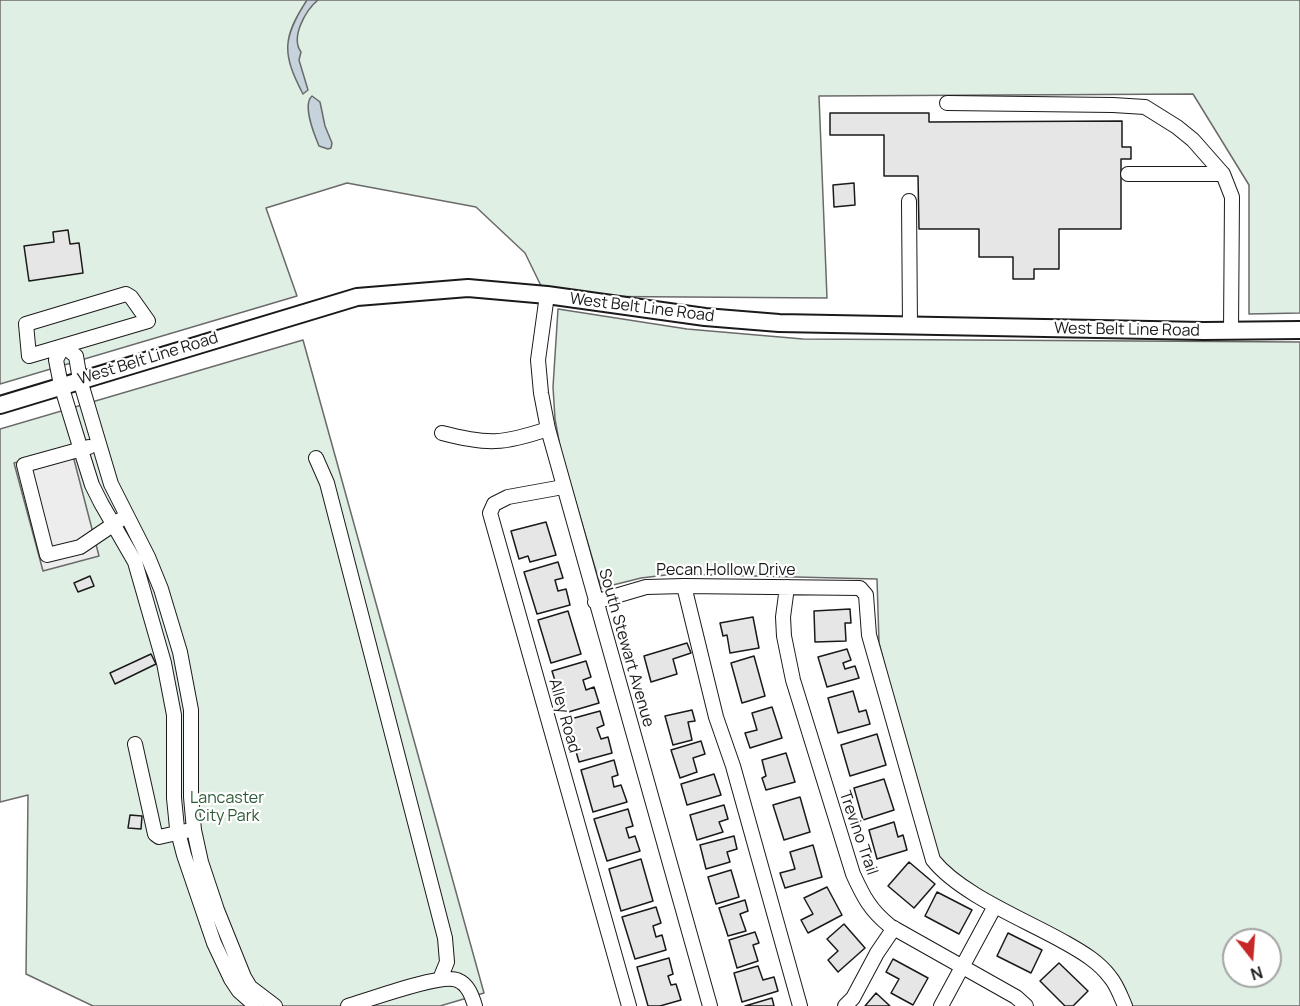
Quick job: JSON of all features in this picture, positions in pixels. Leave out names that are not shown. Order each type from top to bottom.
[{"type":"main road","name":"West Belt Line Road","points":[[0,405],[357,297],[468,288],[705,317],[779,323],[1231,331],[1300,330]]},
{"type":"street","points":[[947,103],[1145,107],[1177,127],[1193,140],[1223,174],[1232,197],[1231,331]]},
{"type":"street","points":[[1128,174],[1223,174]]},
{"type":"street","points":[[909,201],[910,326]]},
{"type":"street","points":[[63,346],[29,356],[26,324],[126,294],[148,321],[63,346],[56,360],[61,385],[92,485],[114,524],[136,548],[161,589],[184,674],[190,710],[191,797],[194,830],[231,979],[239,991],[256,1006]]},
{"type":"street","name":"South Stewart Avenue","points":[[547,296],[538,360],[548,429],[710,1006]]},
{"type":"street","points":[[63,346],[76,356],[80,380],[111,484],[128,514],[168,679],[174,715],[174,798],[178,832],[184,855],[221,941],[250,987],[275,1006]]},
{"type":"street","points":[[442,433],[465,439],[504,442],[548,429]]},
{"type":"street","points":[[99,444],[24,465],[47,555],[80,547],[128,514]]},
{"type":"street","points":[[316,458],[327,483],[445,938],[447,962],[440,979]]},
{"type":"street","name":"Alley Road","points":[[563,488],[508,497],[494,504],[490,513],[629,1006]]},
{"type":"street","points":[[684,586],[716,717],[733,766],[800,1006]]},
{"type":"street","name":"Pecan Hollow Drive","points":[[595,602],[646,587],[860,588],[866,595],[869,635],[933,860],[944,873],[995,906]]},
{"type":"street","name":"Trevino Trail","points":[[787,587],[783,617],[784,636],[793,680],[853,874],[863,896],[875,914],[894,928],[1016,997],[1026,1006]]},
{"type":"street","points":[[168,679],[184,674]]},
{"type":"street","points":[[135,744],[155,834],[159,837],[194,830]]},
{"type":"street","points":[[184,855],[199,851]]},
{"type":"street","points":[[941,1006],[995,906],[1055,937],[1099,964],[1112,978],[1125,1006]]},
{"type":"street","points":[[845,1006],[853,998],[877,953],[894,928]]},
{"type":"street","points":[[348,1006],[440,979],[457,980],[470,990],[475,1006]]},
{"type":"green space","points":[[0,0],[1300,0],[1300,313],[1249,314],[1249,185],[1193,94],[819,96],[827,298],[546,296],[525,253],[476,207],[347,183],[266,208],[297,296],[0,384]]},
{"type":"green space","points":[[558,309],[687,329],[803,339],[1300,342],[1300,1006],[1131,1006],[1117,978],[946,873],[934,857],[879,643],[877,579],[674,574],[641,578],[601,588],[561,452],[555,419],[553,387]]},
{"type":"green space","name":"Lancaster City Park","points":[[303,340],[484,993],[440,1006],[93,1006],[26,974],[28,795],[0,802],[0,429]]},
{"type":"shaded area","points":[[307,0],[318,0],[304,17],[298,32],[298,46],[301,52],[299,60],[308,90],[303,94],[291,68],[288,46],[293,25]]},
{"type":"shaded area","points":[[312,96],[320,102],[325,126],[332,143],[331,148],[328,149],[319,146],[314,134],[308,106]]},
{"type":"shaded area","points":[[71,448],[99,556],[43,571],[14,463]]},
{"type":"building","points":[[830,113],[929,113],[929,122],[1122,121],[1122,147],[1131,147],[1131,159],[1121,159],[1121,229],[1059,229],[1059,269],[1034,269],[1034,279],[1013,279],[1013,257],[979,257],[979,229],[919,229],[918,176],[884,176],[884,135],[830,135]]},
{"type":"building","points":[[854,183],[855,205],[834,207],[833,185]]},
{"type":"building","points":[[68,230],[70,244],[79,243],[83,273],[29,281],[24,246],[54,242],[53,232]]},
{"type":"building","points":[[546,522],[556,555],[530,562],[528,556],[519,559],[511,531]]},
{"type":"building","points":[[558,562],[563,578],[555,580],[558,591],[566,589],[570,605],[537,614],[524,572]]},
{"type":"building","points":[[90,576],[94,586],[78,592],[74,583]]},
{"type":"building","points":[[850,609],[851,623],[845,623],[846,641],[815,642],[814,611]]},
{"type":"building","points":[[568,611],[581,654],[551,663],[538,620]]},
{"type":"building","points":[[753,617],[759,648],[730,653],[727,635],[723,636],[720,623]]},
{"type":"building","points":[[687,643],[691,653],[673,659],[677,674],[651,682],[644,656]]},
{"type":"building","points":[[847,649],[851,660],[843,663],[845,669],[855,666],[859,678],[827,687],[818,657]]},
{"type":"building","points":[[151,654],[156,664],[115,684],[110,673]]},
{"type":"building","points":[[754,656],[765,696],[742,703],[731,663]]},
{"type":"building","points":[[586,661],[591,677],[583,680],[586,690],[594,687],[599,703],[565,713],[552,671]]},
{"type":"building","points":[[853,691],[859,712],[866,710],[870,724],[838,733],[828,698]]},
{"type":"building","points":[[772,707],[782,738],[750,748],[745,733],[757,730],[752,713]]},
{"type":"building","points":[[692,710],[695,721],[688,722],[692,740],[673,745],[665,716]]},
{"type":"building","points":[[600,711],[604,725],[597,728],[601,739],[608,737],[612,753],[579,762],[567,720]]},
{"type":"building","points":[[877,734],[886,765],[850,776],[841,745]]},
{"type":"building","points":[[701,741],[705,754],[693,758],[697,772],[680,778],[671,750]]},
{"type":"building","points":[[786,753],[795,782],[766,790],[762,778],[766,776],[762,760]]},
{"type":"building","points":[[614,760],[618,775],[612,777],[614,787],[621,785],[627,802],[593,812],[581,770]]},
{"type":"building","points":[[714,774],[721,795],[687,805],[681,784]]},
{"type":"building","points":[[884,779],[894,810],[863,820],[854,788]]},
{"type":"building","points":[[800,797],[810,832],[784,840],[773,805]]},
{"type":"building","points":[[724,805],[728,819],[719,822],[723,832],[697,840],[690,815]]},
{"type":"building","points":[[628,809],[633,826],[626,828],[629,838],[635,836],[640,851],[607,861],[594,819]]},
{"type":"building","points":[[130,815],[142,816],[141,829],[128,828]]},
{"type":"building","points":[[894,822],[898,837],[903,835],[907,850],[877,859],[869,830]]},
{"type":"building","points":[[734,836],[737,849],[727,852],[730,862],[706,869],[700,845]]},
{"type":"building","points":[[813,845],[822,877],[785,888],[780,873],[795,869],[790,852]]},
{"type":"building","points":[[641,859],[653,901],[621,911],[609,869]]},
{"type":"building","points":[[909,862],[935,884],[914,908],[888,886]]},
{"type":"building","points":[[731,870],[739,897],[716,904],[708,877]]},
{"type":"building","points":[[827,887],[842,915],[808,933],[801,920],[813,914],[804,898]]},
{"type":"building","points":[[937,892],[972,910],[959,934],[925,916]]},
{"type":"building","points":[[745,900],[748,911],[740,914],[746,931],[728,936],[719,908]]},
{"type":"building","points":[[656,907],[661,923],[653,926],[656,937],[662,935],[666,950],[635,959],[622,917]]},
{"type":"building","points":[[844,924],[865,948],[838,972],[828,960],[838,951],[827,939]]},
{"type":"building","points":[[755,932],[759,943],[753,945],[758,961],[737,968],[729,940]]},
{"type":"building","points":[[1008,933],[1042,950],[1031,973],[997,956]]},
{"type":"building","points":[[669,958],[673,974],[668,976],[671,985],[676,984],[681,1000],[660,1006],[648,1006],[637,967]]},
{"type":"building","points":[[893,959],[928,978],[913,1005],[891,993],[899,979],[886,972]]},
{"type":"building","points":[[1059,963],[1088,991],[1073,1006],[1065,1006],[1040,981]]},
{"type":"building","points":[[758,966],[763,980],[774,977],[778,991],[742,1002],[734,973]]},
{"type":"building","points":[[876,993],[890,1006],[865,1006]]},
{"type":"building","points":[[772,998],[774,1006],[745,1006]]}]
